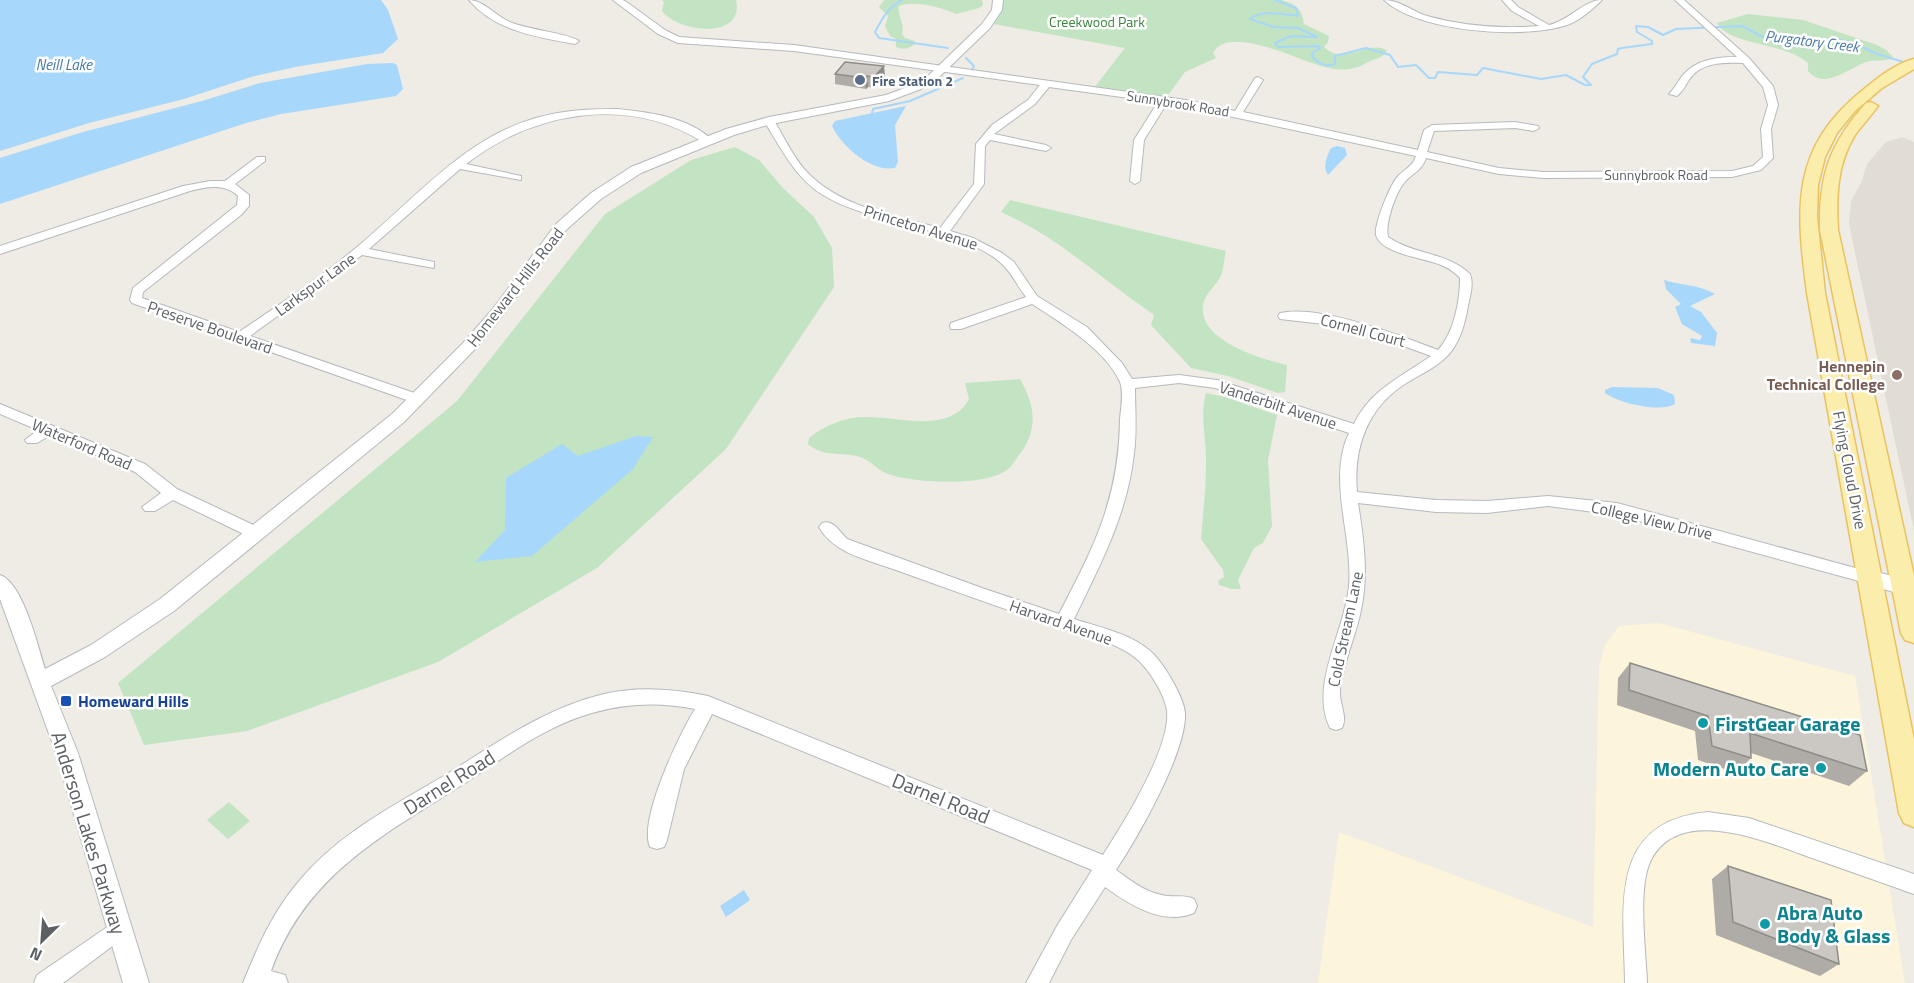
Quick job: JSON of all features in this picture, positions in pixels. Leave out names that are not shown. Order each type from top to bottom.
[{"type":"main road","name":"Flying Cloud Drive","points":[[1914,63],[1888,77],[1865,103],[1840,148],[1828,183],[1827,204],[1833,252],[1909,589],[1914,633]]},
{"type":"main road","name":"Flying Cloud Drive","points":[[1914,76],[1839,119],[1817,156],[1811,176],[1807,207],[1808,240],[1816,293],[1914,813]]},
{"type":"street","name":"Sunnybrook Road","points":[[617,0],[628,6],[661,33],[678,40],[774,46],[1164,100],[1238,113],[1499,171],[1522,174],[1670,175],[1748,172],[1764,164],[1768,158],[1767,129],[1773,105],[1768,86],[1746,60]]},
{"type":"street","name":"Homeward Hills Road","points":[[39,682],[129,632],[167,605],[356,453],[418,399],[497,313],[554,235],[576,212],[636,170],[707,140],[769,121],[889,98],[917,87],[941,69],[986,26],[997,10],[998,0]]},
{"type":"street","points":[[1388,0],[1400,9],[1417,15],[1475,28],[1516,32],[1570,21],[1598,0]]},
{"type":"street","points":[[1506,0],[1515,9],[1547,27]]},
{"type":"street","points":[[1679,0],[1746,60]]},
{"type":"street","points":[[478,2],[495,18],[520,28],[575,41]]},
{"type":"street","points":[[1674,94],[1683,88],[1687,76],[1703,63],[1716,60],[1746,60]]},
{"type":"street","points":[[1238,113],[1258,80]]},
{"type":"street","points":[[943,232],[968,203],[979,184],[980,146],[1002,120],[1034,101],[1046,84]]},
{"type":"street","points":[[1135,181],[1139,140],[1164,100]]},
{"type":"street","name":"Larkspur Lane","points":[[240,337],[361,251],[457,165],[520,125],[551,115],[584,111],[621,112],[658,118],[690,129],[707,140]]},
{"type":"street","name":"Princeton Avenue","points":[[769,121],[801,172],[827,193],[864,211],[969,240],[998,255],[1010,265],[1033,299],[1083,330],[1117,366],[1128,384]]},
{"type":"street","name":"Cold Stream Lane","points":[[1336,722],[1331,691],[1357,587],[1359,561],[1357,538],[1348,497],[1347,458],[1356,430],[1369,410],[1388,389],[1422,369],[1446,349],[1456,331],[1466,278],[1461,271],[1445,261],[1398,249],[1381,242],[1381,230],[1395,188],[1402,178],[1415,170],[1423,153],[1429,130],[1432,128],[1515,125],[1534,128]]},
{"type":"street","points":[[987,136],[1046,148]]},
{"type":"street","points":[[0,250],[187,188],[227,185],[261,159]]},
{"type":"street","points":[[457,165],[517,178]]},
{"type":"street","name":"Preserve Boulevard","points":[[227,185],[240,190],[244,195],[243,206],[237,213],[133,292],[136,300],[418,399]]},
{"type":"street","name":"Larkspur Lane","points":[[361,251],[430,265]]},
{"type":"street","points":[[956,326],[1033,299]]},
{"type":"street","name":"Cornell Court","points":[[1284,316],[1310,316],[1386,335],[1439,355]]},
{"type":"street","name":"Vanderbilt Avenue","points":[[1128,384],[1179,379],[1217,384],[1356,430]]},
{"type":"street","points":[[1064,621],[1103,544],[1114,514],[1127,453],[1128,384]]},
{"type":"street","name":"Waterford Road","points":[[0,409],[140,468],[172,493],[256,533]]},
{"type":"street","points":[[32,440],[49,429]]},
{"type":"street","points":[[150,507],[172,493]]},
{"type":"street","name":"College View Drive","points":[[1348,497],[1436,507],[1487,507],[1548,501],[1607,507],[1659,519],[1909,589]]},
{"type":"street","name":"Harvard Avenue","points":[[828,527],[841,543],[976,594],[1118,640],[1144,655],[1164,682],[1176,710],[1175,730],[1146,802],[1104,869]]},
{"type":"street","name":"Anderson Lakes Parkway","points":[[0,583],[10,598],[23,630],[39,682],[67,753],[136,983]]},
{"type":"street","name":"Darnel Road","points":[[263,981],[268,948],[288,913],[312,882],[340,853],[371,830],[522,736],[556,718],[592,705],[627,698],[660,696],[708,704],[1104,869],[1159,907],[1172,909],[1186,906]]},
{"type":"street","points":[[657,840],[670,778],[682,747],[708,704]]},
{"type":"street","points":[[1636,983],[1636,884],[1641,860],[1653,841],[1672,828],[1696,822],[1727,823],[1758,830],[1914,884]]},
{"type":"street","points":[[1037,983],[1064,933],[1104,869]]},
{"type":"street","points":[[45,983],[119,929]]},
{"type":"shaded area","name":"Hennepin Technical College","points":[[1902,137],[1914,142],[1914,531],[1849,224],[1851,201],[1861,183],[1867,164],[1886,142]]},
{"type":"shaded area","points":[[1659,623],[1855,676],[1905,983],[1318,983],[1339,832],[1593,927],[1599,667],[1605,645],[1619,626]]},
{"type":"green space","points":[[662,0],[736,0],[736,13],[731,22],[721,27],[695,28],[670,18],[662,11],[664,2]]},
{"type":"green space","points":[[884,0],[982,0],[983,5],[956,14],[920,4],[899,6],[903,26],[902,34],[905,38],[915,41],[913,46],[904,49],[896,47],[896,39],[890,36],[885,26],[888,16],[879,7]]},
{"type":"green space","name":"Creekwood Park","points":[[1004,0],[1282,0],[1297,8],[1302,14],[1304,24],[1329,36],[1324,47],[1332,52],[1349,54],[1373,48],[1387,51],[1381,57],[1359,67],[1340,69],[1317,65],[1268,47],[1234,42],[1222,45],[1213,53],[1216,58],[1185,72],[1166,98],[1094,88],[1125,48],[994,24],[1002,11]]},
{"type":"green space","points":[[1748,14],[1803,20],[1877,45],[1893,57],[1863,63],[1831,78],[1815,77],[1808,71],[1808,63],[1798,56],[1733,36],[1717,23]]},
{"type":"green space","points":[[735,147],[759,160],[783,188],[814,217],[832,248],[834,287],[726,449],[597,568],[438,662],[247,731],[144,745],[118,683],[457,401],[605,214],[691,160]]},
{"type":"green space","points":[[1010,200],[1226,251],[1220,277],[1204,300],[1204,318],[1210,329],[1234,346],[1248,353],[1287,365],[1285,392],[1278,393],[1228,376],[1191,368],[1151,325],[1154,315],[1061,246],[1001,212]]},
{"type":"green space","points":[[1020,379],[1032,408],[1030,436],[1008,469],[985,479],[951,482],[903,478],[887,474],[860,457],[826,453],[808,444],[809,438],[822,429],[850,418],[878,417],[922,421],[949,417],[960,410],[969,399],[965,383]]},
{"type":"green space","points":[[1206,393],[1225,397],[1277,415],[1268,460],[1272,526],[1263,543],[1254,548],[1238,580],[1241,589],[1219,585],[1218,581],[1224,577],[1223,570],[1201,539],[1206,473],[1203,411]]},
{"type":"green space","points":[[229,802],[250,821],[228,839],[207,820]]},
{"type":"water","name":"Neill Lake","points":[[0,0],[381,0],[388,10],[398,39],[383,53],[295,67],[251,77],[184,99],[89,123],[0,151]]},
{"type":"water","points":[[393,63],[397,65],[403,89],[396,96],[281,114],[246,123],[0,204],[0,158],[83,132],[202,101],[260,83],[367,64]]},
{"type":"water","points":[[906,106],[895,125],[898,162],[895,168],[876,166],[858,156],[843,142],[832,126],[835,121]]},
{"type":"water","points":[[1337,146],[1345,148],[1347,155],[1328,175],[1325,169],[1327,158],[1331,148]]},
{"type":"water","points":[[1664,280],[1702,288],[1715,294],[1690,306],[1701,312],[1717,333],[1715,346],[1691,343],[1690,338],[1700,340],[1702,336],[1682,324],[1675,307],[1681,304],[1666,289]]},
{"type":"water","points":[[1612,387],[1658,388],[1674,395],[1675,404],[1668,407],[1650,407],[1629,403],[1605,393],[1605,390]]},
{"type":"water","points":[[636,436],[653,437],[633,469],[532,556],[475,562],[505,530],[506,478],[562,444],[578,456]]},
{"type":"water","points":[[744,890],[750,900],[726,917],[720,906]]},
{"type":"building","points":[[845,62],[884,66],[874,77],[835,74]]},
{"type":"building","points":[[1630,663],[1860,735],[1867,771],[1750,733],[1751,758],[1712,746],[1708,716],[1629,690]]},
{"type":"building","points":[[1728,866],[1831,900],[1839,964],[1733,922]]},
{"type":"waterway","points":[[902,0],[889,10],[880,22],[875,32],[879,38],[948,48]]},
{"type":"waterway","name":"Purgatory Creek","points":[[1275,0],[1296,8],[1298,16],[1267,13],[1250,19],[1274,27],[1298,28],[1317,37],[1291,36],[1275,43],[1278,47],[1318,46],[1320,48],[1312,53],[1313,58],[1326,65],[1335,64],[1335,56],[1366,48],[1390,55],[1398,67],[1416,65],[1429,78],[1435,78],[1438,72],[1477,75],[1483,68],[1541,79],[1566,75],[1585,85],[1591,85],[1583,77],[1592,64],[1617,54],[1618,49],[1652,44],[1652,41],[1637,32],[1636,26],[1648,27],[1663,35],[1676,29],[1742,26],[1765,38],[1812,43],[1835,39],[1854,43],[1877,54],[1914,65]]},
{"type":"waterway","points":[[966,58],[974,66],[972,70]]},
{"type":"waterway","points":[[871,118],[873,109],[910,101],[963,78]]},
{"type":"place","name":"Fire Station 2","points":[[860,80]]},
{"type":"place","name":"Hennepin Technical College","points":[[1897,375]]},
{"type":"place","name":"Homeward Hills","points":[[66,701]]},
{"type":"place","name":"FirstGear Garage","points":[[1703,723]]},
{"type":"place","name":"Modern Auto Care","points":[[1821,768]]},
{"type":"place","name":"Abra Auto Body & Glass","points":[[1765,924]]}]
